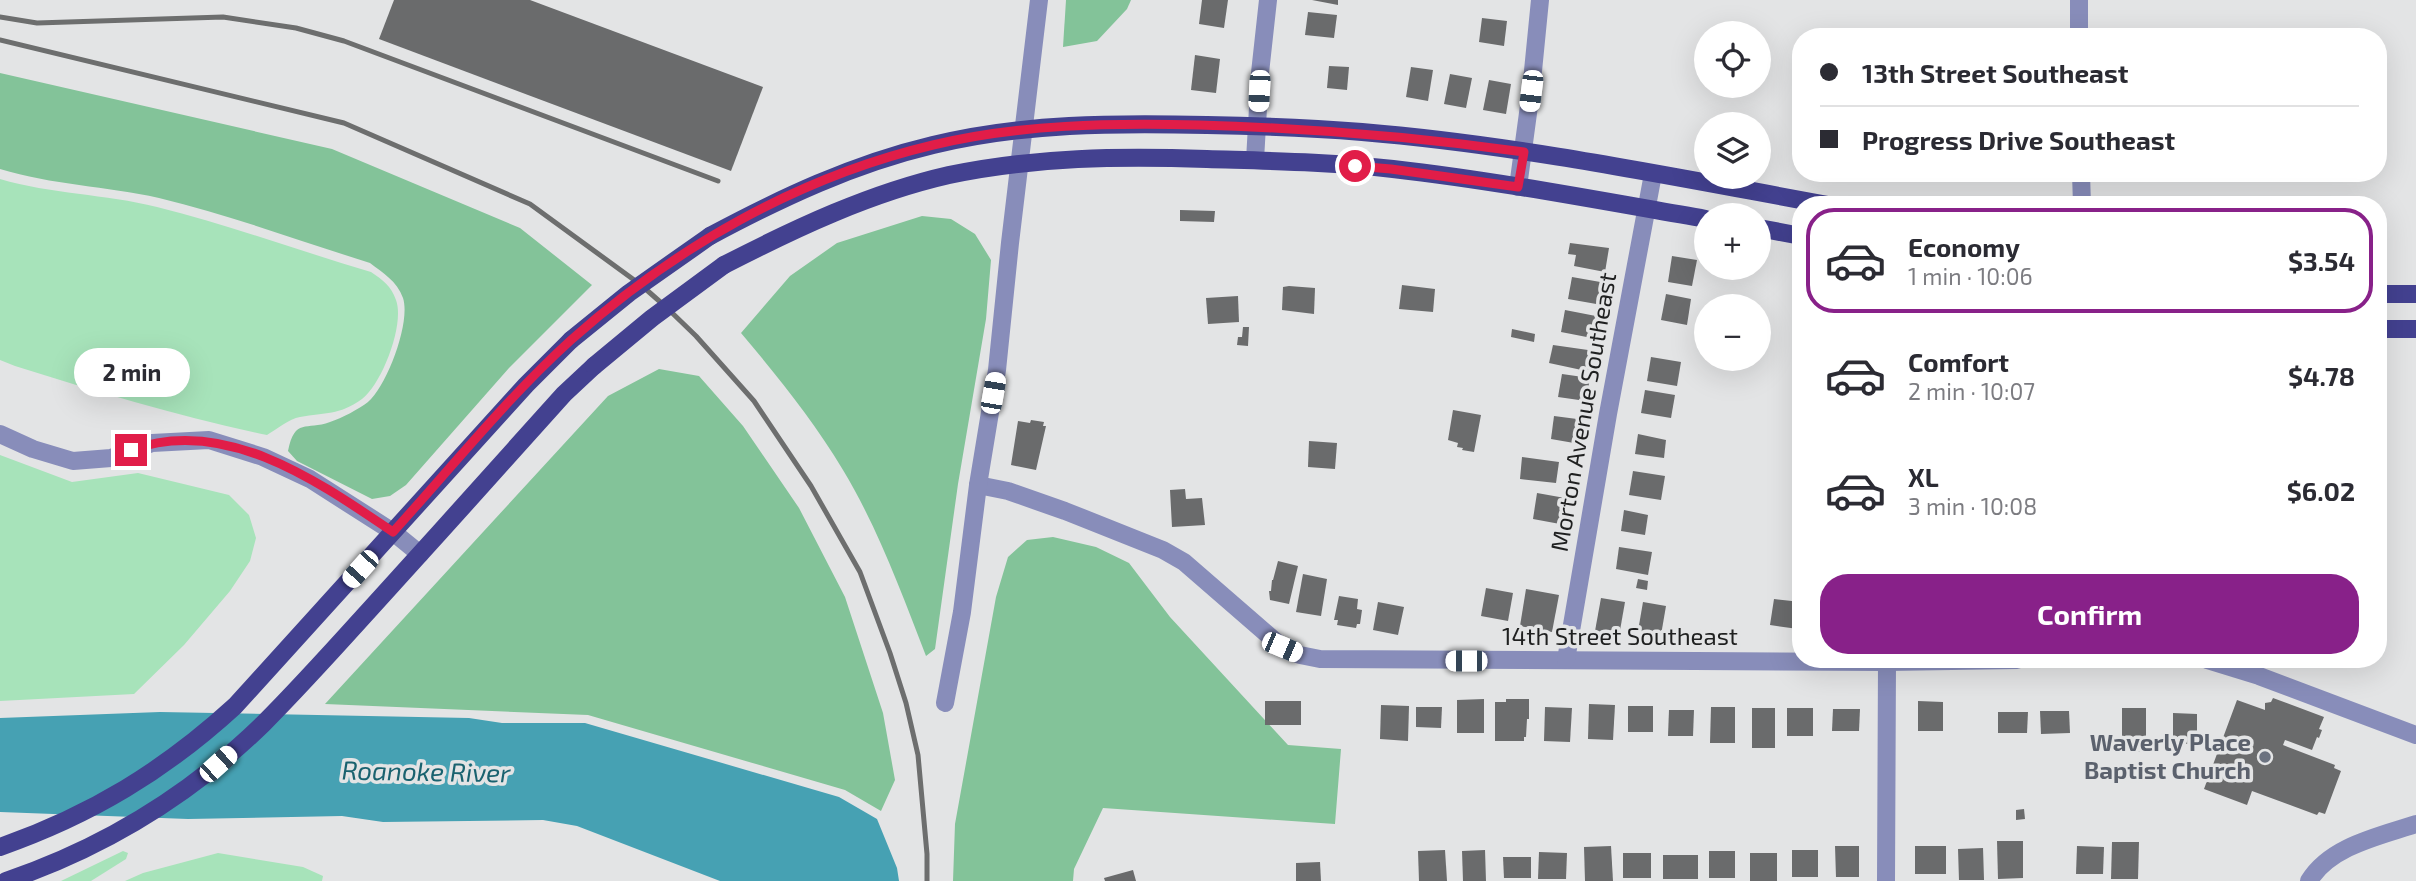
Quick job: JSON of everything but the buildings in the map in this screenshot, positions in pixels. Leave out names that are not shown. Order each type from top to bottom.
[{"type":"main road","points":[[0,847],[81,814],[140,781],[200,738],[235,706],[526,385],[571,340],[629,293],[710,236],[765,206],[818,182],[882,159],[935,145],[1024,129],[1086,124],[1257,126],[1362,132],[1524,152],[1792,199]]},
{"type":"main road","points":[[8,881],[116,834],[218,764],[254,732],[323,660],[564,394],[594,366],[652,318],[724,265],[777,237],[848,207],[895,190],[950,175],[1078,157],[1255,160],[1391,169],[1694,217]]},
{"type":"main road","points":[[1771,230],[1792,234]]},
{"type":"main road","points":[[2387,294],[2416,294]]},
{"type":"main road","points":[[2387,330],[2416,329]]},
{"type":"street","points":[[945,704],[962,612],[978,485],[997,370],[1039,0]]},
{"type":"street","points":[[1255,160],[1268,0]]},
{"type":"street","points":[[1518,187],[1540,0]]},
{"type":"street","points":[[2079,0],[2080,28]]},
{"type":"street","name":"Morton Avenue Southeast","points":[[1566,660],[1653,174]]},
{"type":"street","points":[[0,434],[33,449],[73,461],[111,458],[152,443],[209,440],[263,457],[310,478],[393,532],[420,554]]},
{"type":"street","name":"14th Street Southeast","points":[[978,485],[1008,491],[1065,511],[1163,550],[1184,562],[1266,635],[1282,647],[1300,655],[1320,659],[1792,661]]},
{"type":"street","points":[[1886,881],[1887,668]]},
{"type":"street","points":[[2233,668],[2416,735]]},
{"type":"street","points":[[2309,881],[2326,861],[2341,851],[2416,824]]},
{"type":"green space","points":[[1066,0],[1131,0],[1127,9],[1097,41],[1063,47]]},
{"type":"green space","points":[[0,73],[332,149],[520,228],[592,285],[509,368],[406,485],[390,496],[372,499],[297,461],[288,451],[298,429],[330,422],[355,410],[368,402],[383,382],[396,353],[404,322],[403,298],[393,282],[370,263],[212,212],[159,198],[39,179],[0,169]]},
{"type":"green space","points":[[0,179],[157,207],[371,272],[389,287],[398,311],[390,353],[377,381],[362,399],[346,408],[296,418],[267,435],[140,404],[0,360]]},
{"type":"green space","points":[[922,216],[951,219],[975,234],[991,260],[986,319],[958,484],[935,649],[926,656],[878,538],[856,492],[808,417],[741,333],[790,276],[837,243]]},
{"type":"green space","points":[[659,369],[699,376],[743,426],[799,508],[845,597],[883,713],[895,780],[881,811],[845,790],[588,715],[325,704],[608,396]]},
{"type":"green space","points":[[0,455],[72,482],[138,473],[229,495],[249,515],[256,538],[250,561],[230,591],[184,645],[134,694],[0,701]]},
{"type":"green space","points":[[1053,537],[1096,547],[1129,563],[1170,617],[1288,745],[1341,749],[1335,824],[1103,808],[1074,869],[1073,881],[953,881],[955,824],[996,597],[1008,557],[1027,540]]},
{"type":"green space","points":[[123,851],[128,853],[126,859],[91,881],[61,881]]},
{"type":"green space","points":[[218,853],[303,867],[323,876],[322,881],[125,881],[143,873]]},
{"type":"water","name":"Roanoke River","points":[[160,712],[469,718],[502,723],[585,723],[839,797],[877,819],[897,868],[899,881],[720,881],[577,826],[543,820],[383,822],[342,816],[188,819],[0,812],[0,718]]},
{"type":"railway","points":[[0,17],[37,23],[223,17],[296,28],[344,41],[718,181]]},
{"type":"railway","points":[[0,40],[344,123],[530,204],[641,285],[666,307],[754,401],[811,486],[860,572],[906,703],[918,755],[927,881]]},
{"type":"place","name":"Waverly Place Baptist Church","points":[[2265,757]]},
{"type":"route","points":[[131,450],[152,443],[209,440],[263,457],[310,478],[393,532],[526,385],[571,340],[629,293],[710,236],[765,206],[818,182],[882,159],[935,145],[1024,129],[1086,124],[1257,126],[1362,132],[1524,152],[1518,187],[1355,166]]}]
